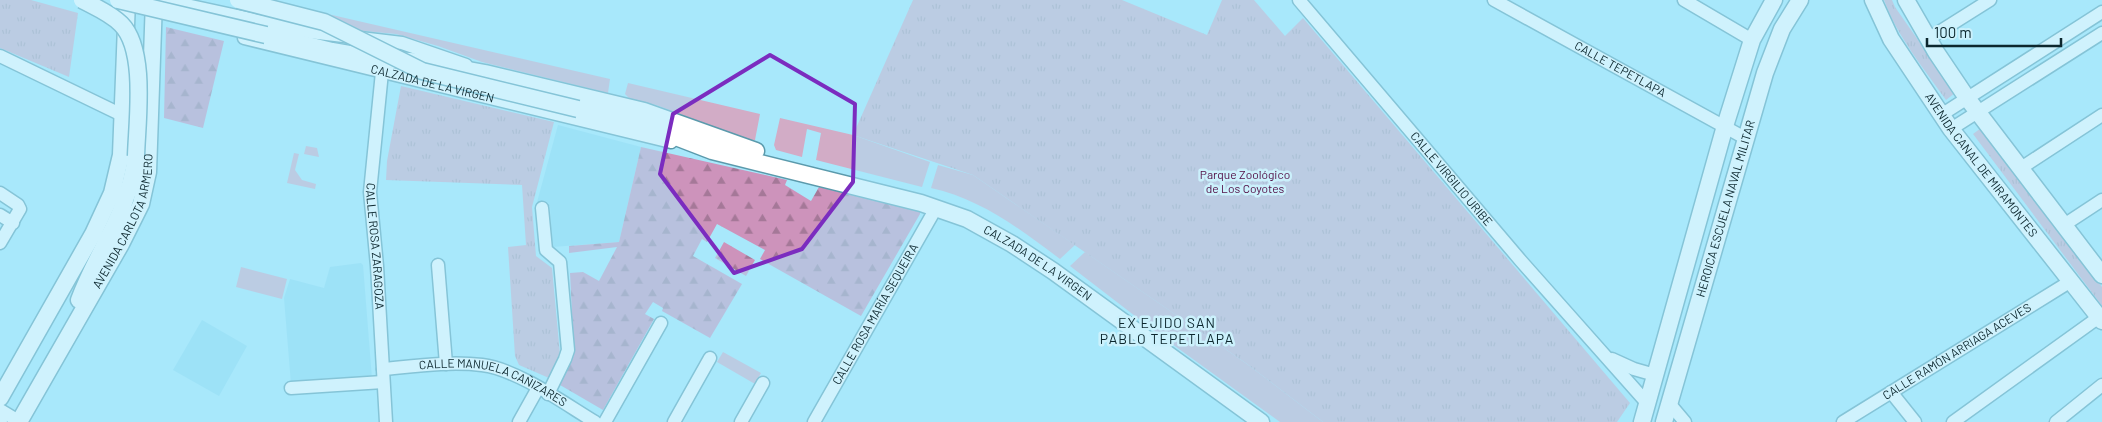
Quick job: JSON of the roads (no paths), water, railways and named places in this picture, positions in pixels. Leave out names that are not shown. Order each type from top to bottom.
[{"type":"main road","points":[[59,351],[89,274],[122,212],[136,156],[138,64],[133,40],[115,18],[82,0]]},
{"type":"main road","name":"CALZADA DE LA VIRGEN","points":[[118,0],[332,51],[378,59],[425,62],[485,73],[644,111],[762,153],[781,168]]},
{"type":"main road","name":"AVENIDA CARLOTA ARMERO","points":[[0,398],[104,214],[117,175],[122,115],[127,0]]},
{"type":"main road","name":"AVENIDA CARLOTA ARMERO","points":[[20,422],[122,244],[143,198],[148,172],[154,0]]},
{"type":"main road","name":"CALZADA DE LA VIRGEN","points":[[238,0],[324,22],[422,70],[655,129],[712,151],[936,208],[983,227],[1012,244],[1262,422]]},
{"type":"main road","name":"HEROICA ESCUELA NAVAL MILITAR","points":[[1642,422],[1725,126],[1752,40],[1774,0]]},
{"type":"main road","name":"HEROICA ESCUELA NAVAL MILITAR","points":[[1664,422],[1745,138],[1773,50],[1782,29],[1800,0]]},
{"type":"main road","name":"AVENIDA CANAL DE MIRAMONTES","points":[[1873,0],[1891,39],[1940,115],[2100,319]]},
{"type":"main road","points":[[1906,0],[1928,39],[1967,98],[2102,275]]},
{"type":"street","points":[[163,0],[310,32],[402,42],[454,59],[485,73]]},
{"type":"street","name":"CALLE VIRGILIO URIBE","points":[[1299,0],[1521,261],[1647,403]]},
{"type":"street","name":"CALLE TEPETLAPA","points":[[1494,0],[1745,138]]},
{"type":"street","points":[[1684,0],[1752,40]]},
{"type":"street","points":[[1928,39],[1990,0]]},
{"type":"street","points":[[1940,115],[2102,12]]},
{"type":"street","name":"CALZADA DE LA VIRGEN","points":[[154,17],[712,151]]},
{"type":"street","points":[[1951,129],[2102,33]]},
{"type":"street","points":[[0,56],[122,115]]},
{"type":"street","name":"CALLE ROSA ZARAGOZA","points":[[382,72],[371,164],[370,192],[377,266],[386,422]]},
{"type":"street","points":[[2021,168],[2102,115]]},
{"type":"street","points":[[0,193],[18,205],[20,210],[1,241]]},
{"type":"street","points":[[2064,225],[2102,200]]},
{"type":"street","points":[[520,422],[566,359],[567,339],[560,262],[546,250],[542,208]]},
{"type":"street","name":"CALLE ROSA MARÍA SEQUEIRA","points":[[814,422],[936,208]]},
{"type":"street","points":[[0,215],[13,222]]},
{"type":"street","points":[[438,265],[446,359]]},
{"type":"street","name":"CALLE RAMÓN ARRIAGA ACEVES","points":[[1843,422],[2072,281]]},
{"type":"street","points":[[1952,422],[2100,319]]},
{"type":"street","points":[[606,419],[661,323]]},
{"type":"street","name":"CALLE VIRGILIO URIBE","points":[[1606,356],[1626,366],[1655,375]]},
{"type":"street","points":[[674,422],[710,358]]},
{"type":"street","name":"CALLE MANUELA CAÑIZARES","points":[[291,388],[383,375],[446,359],[495,368],[595,422]]},
{"type":"street","points":[[741,422],[763,383]]},
{"type":"street","points":[[2056,422],[2102,385]]},
{"type":"street","points":[[1891,392],[1915,422]]},
{"type":"street","points":[[1669,403],[1685,422]]},
{"type":"street","points":[[0,410],[20,422]]},
{"type":"district","name":"EX EJIDO SAN PABLO TEPETLAPA","points":[[1167,332]]},
{"type":"park label","name":"Parque Zoológico de Los Coyotes","points":[[1245,182]]}]
